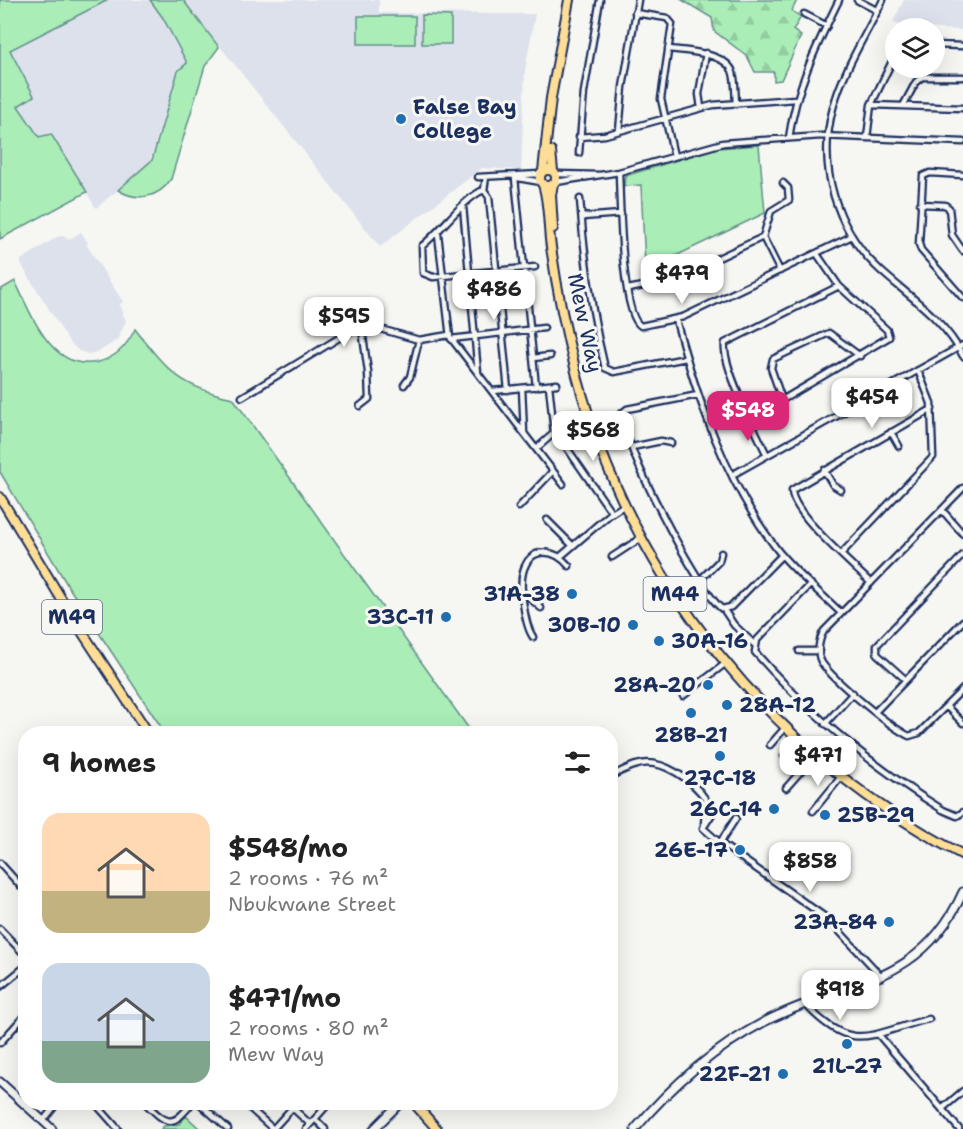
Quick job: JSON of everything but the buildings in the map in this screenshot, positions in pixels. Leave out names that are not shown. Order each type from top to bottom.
[{"type":"main road","name":"Mew Way","points":[[570,2],[542,178],[554,256],[580,386],[602,452],[625,505],[641,538],[674,593],[726,663],[785,728],[877,805],[963,855]]},
{"type":"main road","name":"Mew Way","points":[[554,256],[551,195],[555,178],[551,155],[555,87]]},
{"type":"main road","points":[[542,178],[555,178]]},
{"type":"main road","points":[[542,178],[555,178]]},
{"type":"main road","name":"M49","points":[[0,497],[71,615],[144,726]]},
{"type":"main road","points":[[420,1110],[437,1129]]},
{"type":"street","points":[[579,153],[584,92],[600,0]]},
{"type":"street","points":[[619,131],[638,0]]},
{"type":"street","points":[[789,138],[795,99],[839,0]]},
{"type":"street","points":[[857,0],[878,11]]},
{"type":"street","points":[[884,0],[839,91],[828,136],[830,181],[839,211],[852,236],[875,266],[936,318],[961,346],[963,356]]},
{"type":"street","points":[[635,13],[670,20],[672,24],[661,94],[664,118],[674,156]]},
{"type":"street","points":[[804,14],[827,26]]},
{"type":"street","points":[[945,45],[963,46]]},
{"type":"street","points":[[668,49],[706,53],[731,69],[736,104]]},
{"type":"street","points":[[701,108],[699,94],[706,53]]},
{"type":"street","points":[[867,138],[871,105],[885,76]]},
{"type":"street","points":[[903,106],[916,82],[922,76],[963,78]]},
{"type":"street","points":[[579,137],[619,131],[701,108],[795,99]]},
{"type":"street","points":[[871,105],[963,108]]},
{"type":"street","points":[[555,178],[619,172],[723,143],[828,136],[963,142]]},
{"type":"street","points":[[894,139],[894,145]]},
{"type":"street","points":[[619,172],[628,290],[633,317],[639,325],[676,320],[852,236]]},
{"type":"street","points":[[963,175],[926,174],[921,180],[920,204],[921,250],[963,298]]},
{"type":"street","points":[[478,177],[542,178]]},
{"type":"street","points":[[486,177],[484,190],[489,197],[508,390]]},
{"type":"street","points":[[516,178],[536,387]]},
{"type":"street","points":[[780,271],[763,237],[771,211],[789,200],[788,188],[783,183]]},
{"type":"street","points":[[484,190],[474,194],[438,234],[422,246],[425,275],[443,276],[535,267]]},
{"type":"street","points":[[580,199],[584,259],[594,321],[607,370],[615,372],[686,358]]},
{"type":"street","points":[[920,204],[948,207],[951,212],[952,237],[963,251]]},
{"type":"street","points":[[463,206],[477,334],[478,373]]},
{"type":"street","points":[[582,217],[621,214]]},
{"type":"street","points":[[438,234],[450,337],[563,484]]},
{"type":"street","points":[[628,290],[669,281],[763,237]]},
{"type":"street","points":[[750,419],[887,340],[889,334],[839,286],[817,254]]},
{"type":"street","points":[[767,455],[750,419],[726,355],[725,343],[839,286]]},
{"type":"street","points":[[676,320],[698,395],[732,475],[767,535],[782,555],[841,612]]},
{"type":"street","points":[[242,397],[352,330],[377,328],[419,340],[544,328]]},
{"type":"street","points":[[360,406],[369,399],[362,329]]},
{"type":"street","points":[[782,400],[771,368],[773,359],[829,333],[860,356]]},
{"type":"street","points":[[404,385],[410,377],[419,340]]},
{"type":"street","points":[[732,475],[961,346]]},
{"type":"street","points":[[533,358],[550,356]]},
{"type":"street","points":[[841,554],[932,460],[935,450],[932,409],[918,370]]},
{"type":"street","points":[[493,391],[557,384]]},
{"type":"street","points":[[549,385],[554,435]]},
{"type":"street","points":[[522,388],[524,433]]},
{"type":"street","points":[[698,395],[623,411],[622,418],[659,508],[719,607],[754,644]]},
{"type":"street","points":[[872,583],[810,523],[791,494],[795,486],[932,409]]},
{"type":"street","points":[[891,432],[899,446]]},
{"type":"street","points":[[554,435],[560,438],[584,469],[612,513]]},
{"type":"street","points":[[536,448],[554,435]]},
{"type":"street","points":[[632,447],[661,441],[671,443]]},
{"type":"street","points":[[824,470],[832,484],[840,490]]},
{"type":"street","points":[[519,507],[553,471]]},
{"type":"street","points":[[963,488],[822,633],[819,651],[822,663],[853,693],[907,736],[913,736],[963,689]]},
{"type":"street","points":[[561,556],[612,513],[625,505]]},
{"type":"street","points":[[942,510],[962,532]]},
{"type":"street","points":[[547,520],[572,545]]},
{"type":"street","points":[[612,557],[641,538]]},
{"type":"street","points":[[533,637],[529,631],[525,610],[522,574],[530,559],[541,552],[561,556],[569,566]]},
{"type":"street","points":[[701,579],[719,561],[721,553]]},
{"type":"street","points":[[724,610],[731,607],[782,555]]},
{"type":"street","points":[[906,680],[877,654],[877,645],[963,555]]},
{"type":"street","points":[[811,584],[754,644],[754,652],[825,723],[910,789],[952,815],[958,816],[963,812]]},
{"type":"street","points":[[524,593],[541,608]]},
{"type":"street","points":[[875,712],[963,621]]},
{"type":"street","points":[[800,651],[819,651]]},
{"type":"street","points":[[684,696],[726,663]]},
{"type":"street","points":[[825,723],[853,693]]},
{"type":"street","points":[[946,706],[963,723]]},
{"type":"street","points":[[770,746],[785,728]]},
{"type":"street","points":[[784,756],[799,741]]},
{"type":"street","points":[[786,788],[815,755]]},
{"type":"street","points":[[618,773],[645,764],[661,766],[693,786],[706,800],[705,832],[828,919],[882,977]]},
{"type":"street","points":[[813,811],[841,777]]},
{"type":"street","points":[[704,824],[714,811]]},
{"type":"street","points":[[720,843],[736,818]]},
{"type":"street","points":[[0,863],[18,883]]},
{"type":"street","points":[[635,1129],[668,1092],[705,1060],[755,1027],[805,1004],[882,977],[910,961],[932,941],[954,910],[963,892]]},
{"type":"street","points":[[0,938],[2,931]]},
{"type":"street","points":[[2,931],[18,948]]},
{"type":"street","points":[[0,987],[18,972]]},
{"type":"street","points":[[805,1004],[835,1031],[851,1036],[878,1034],[929,1019]]},
{"type":"street","points":[[0,1042],[18,1022]]},
{"type":"street","points":[[878,1034],[959,1129]]},
{"type":"street","points":[[0,1082],[18,1098]]},
{"type":"street","points":[[943,1108],[963,1090]]},
{"type":"street","points":[[31,1110],[52,1129]]},
{"type":"street","points":[[43,1121],[52,1110]]},
{"type":"street","points":[[101,1110],[118,1129]]},
{"type":"street","points":[[152,1110],[163,1120],[171,1122],[179,1119],[187,1110]]},
{"type":"street","points":[[207,1110],[228,1129]]},
{"type":"street","points":[[252,1110],[273,1129],[290,1110]]},
{"type":"street","points":[[294,1110],[308,1127],[323,1110]]},
{"type":"street","points":[[374,1129],[393,1110]]},
{"type":"street","points":[[315,1119],[325,1129]]},
{"type":"shaded area","points":[[108,0],[150,0],[163,18],[187,63],[178,71],[149,164],[96,208],[51,134],[39,137],[18,105],[9,50]]},
{"type":"shaded area","name":"False Bay College","points":[[183,0],[379,0],[379,13],[535,14],[525,70],[521,170],[482,168],[380,247]]},
{"type":"shaded area","points":[[904,0],[963,0],[963,30],[945,29],[945,18],[895,18]]},
{"type":"shaded area","points":[[81,232],[88,243],[86,244],[123,302],[119,305],[126,321],[117,340],[100,351],[89,354],[79,351],[70,343],[21,264],[21,260],[57,237],[63,236],[69,240]]},
{"type":"green space","points":[[0,0],[108,0],[10,50],[34,96],[18,106],[39,137],[51,134],[87,192],[0,239]]},
{"type":"green space","points":[[150,0],[183,0],[219,47],[205,66],[171,179],[154,194],[140,197],[118,190],[152,160],[178,71],[187,63],[163,18]]},
{"type":"green space","points":[[682,0],[797,0],[792,11],[801,17],[793,30],[801,36],[781,80],[774,81],[774,72],[755,72],[747,56],[714,31],[712,18]]},
{"type":"green space","points":[[422,15],[451,16],[451,44],[422,44]]},
{"type":"green space","points":[[358,16],[415,16],[415,44],[358,44]]},
{"type":"green space","points":[[759,145],[765,213],[661,263],[645,265],[641,185],[624,186],[625,176],[717,148]]},
{"type":"green space","points":[[15,281],[45,338],[68,359],[82,363],[104,360],[121,350],[135,329],[156,356],[176,375],[199,388],[233,398],[467,726],[160,726],[68,586],[0,472],[0,290]]},
{"type":"green space","points":[[186,1116],[200,1129],[161,1129],[164,1126],[179,1124]]},
{"type":"place","name":"False Bay College","points":[[401,119]]},
{"type":"place","name":"31A-38","points":[[572,594]]},
{"type":"place","name":"33C-11","points":[[446,617]]},
{"type":"place","name":"30B-10","points":[[633,625]]},
{"type":"place","name":"30A-16","points":[[659,641]]},
{"type":"place","name":"28A-20","points":[[708,685]]},
{"type":"place","name":"28A-12","points":[[727,705]]},
{"type":"place","name":"28B-21","points":[[691,713]]},
{"type":"place","name":"27C-18","points":[[720,756]]},
{"type":"place","name":"26C-14","points":[[774,809]]},
{"type":"place","name":"25B-29","points":[[825,815]]},
{"type":"place","name":"26E-17","points":[[740,850]]},
{"type":"place","name":"23A-84","points":[[889,922]]},
{"type":"place","name":"21L-27","points":[[847,1044]]},
{"type":"place","name":"22F-21","points":[[783,1074]]}]
